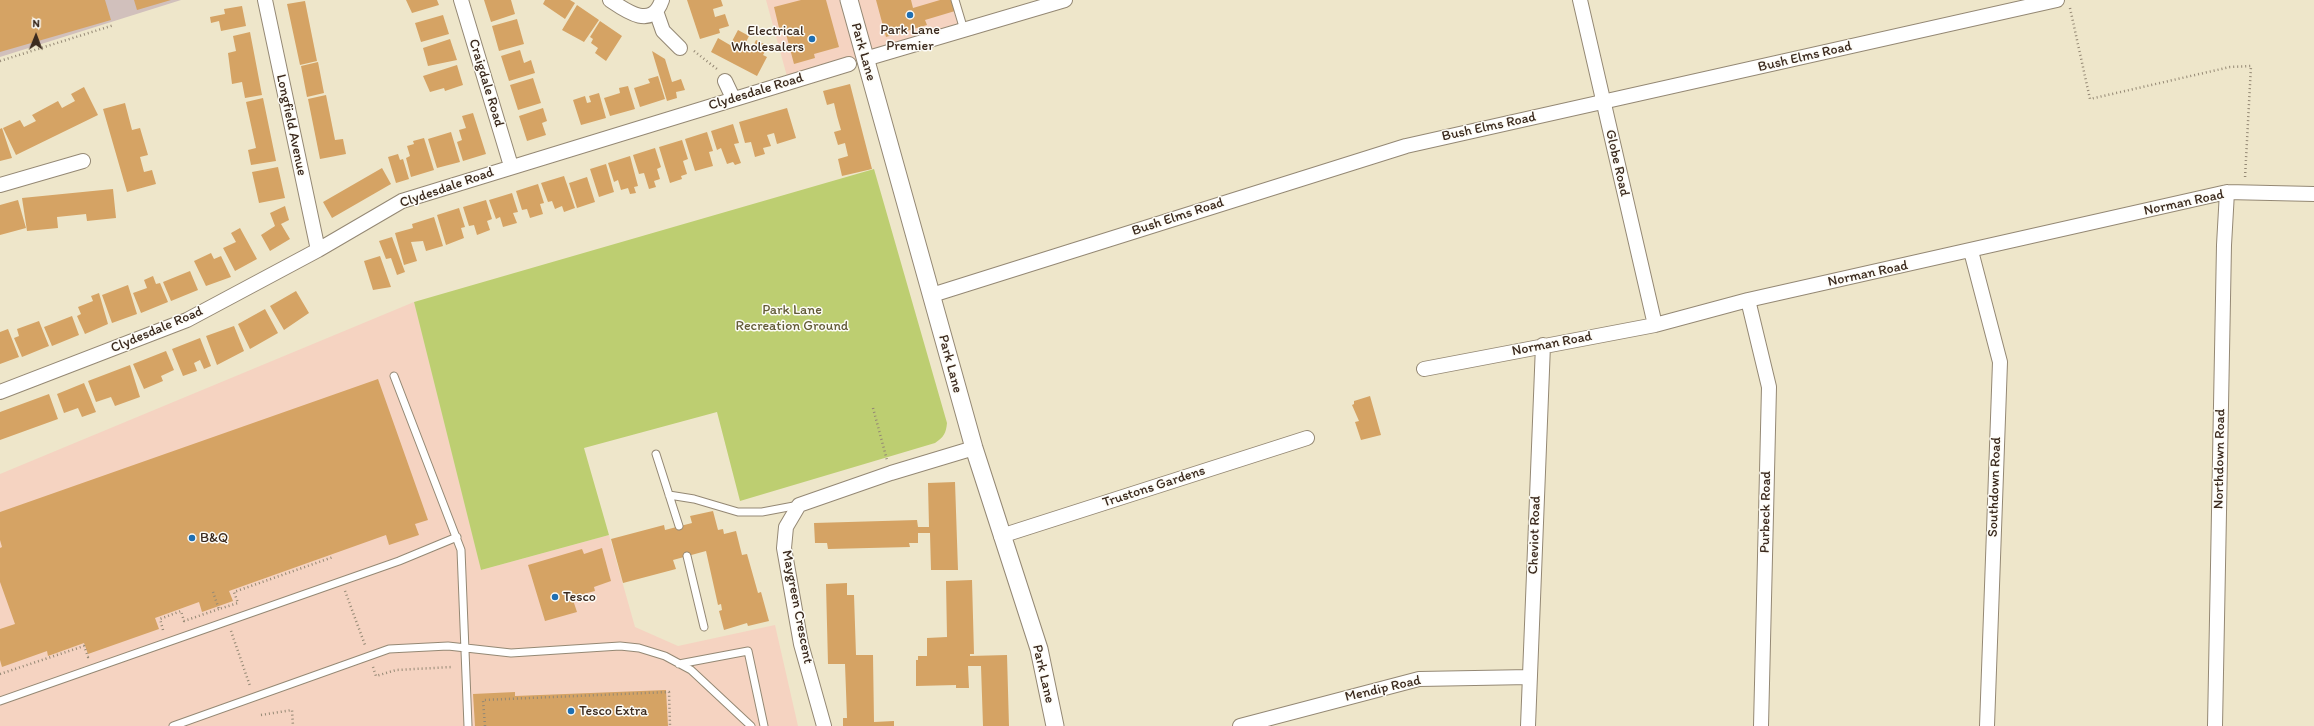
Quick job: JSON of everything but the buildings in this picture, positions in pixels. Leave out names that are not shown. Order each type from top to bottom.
[{"type":"street","name":"Longfield Avenue","points":[[265,0],[318,250]]},
{"type":"street","name":"Craigdale Road","points":[[461,0],[511,166]]},
{"type":"street","points":[[610,0],[632,15],[642,16],[659,6],[663,30],[680,48]]},
{"type":"street","name":"Park Lane","points":[[849,0],[974,448],[1001,536],[1039,649],[1055,726]]},
{"type":"street","points":[[865,59],[1065,0]]},
{"type":"street","name":"Globe Road","points":[[1580,0],[1655,325]]},
{"type":"street","name":"Bush Elms Road","points":[[932,295],[1406,146],[2057,0]]},
{"type":"street","name":"Clydesdale Road","points":[[0,392],[187,320],[318,250],[402,201],[511,166],[848,64]]},
{"type":"street","points":[[726,83],[733,98]]},
{"type":"street","points":[[0,185],[83,161]]},
{"type":"street","name":"Norman Road","points":[[1424,369],[1543,345],[1655,325],[1748,300],[1971,251],[2227,192],[2314,194]]},
{"type":"street","name":"Northdown Road","points":[[2215,726],[2224,245],[2227,192]]},
{"type":"street","name":"Southdown Road","points":[[1971,251],[2000,362],[1987,726]]},
{"type":"street","name":"Purbeck Road","points":[[1748,300],[1769,387],[1761,726]]},
{"type":"street","name":"Cheviot Road","points":[[1528,726],[1543,345]]},
{"type":"street","name":"Trustons Gardens","points":[[1001,536],[1307,438]]},
{"type":"street","points":[[799,505],[891,473],[974,448]]},
{"type":"street","name":"Maygreen Crescent","points":[[799,505],[786,527],[784,548],[801,644],[824,726]]},
{"type":"street","name":"Mendip Road","points":[[1240,726],[1419,679],[1530,676]]},
{"type":"lane","points":[[955,0],[964,30]]},
{"type":"lane","points":[[394,376],[461,550],[468,726]]},
{"type":"lane","points":[[656,454],[680,526]]},
{"type":"lane","points":[[669,495],[694,499],[738,512],[762,512],[799,505]]},
{"type":"lane","points":[[0,701],[399,561],[457,537]]},
{"type":"lane","points":[[687,556],[704,627]]},
{"type":"lane","points":[[173,726],[389,649],[466,646],[511,653],[620,646],[639,648],[665,656],[691,670],[751,726]]},
{"type":"lane","points":[[679,664],[748,651],[764,726]]},
{"type":"path","points":[[2069,0],[2090,99],[2230,67],[2251,66],[2245,193]]},
{"type":"path","points":[[0,61],[114,24]]},
{"type":"path","points":[[680,48],[693,51],[727,76],[726,83]]},
{"type":"path","points":[[872,408],[891,473]]},
{"type":"path","points":[[157,632],[164,630],[160,619],[181,611],[184,621],[219,609],[238,602],[234,592],[333,556]]},
{"type":"path","points":[[345,589],[365,645]]},
{"type":"path","points":[[213,592],[219,609]]},
{"type":"path","points":[[230,631],[250,686]]},
{"type":"path","points":[[0,674],[84,646],[88,657],[95,654]]},
{"type":"path","points":[[372,666],[376,676],[396,670],[452,667]]},
{"type":"path","points":[[485,726],[483,700],[669,692],[670,726]]},
{"type":"path","points":[[261,715],[292,710],[294,726]]},
{"type":"shaded area","points":[[0,0],[181,0],[0,57]]},
{"type":"shaded area","points":[[766,0],[955,0],[964,30],[788,80]]},
{"type":"shaded area","points":[[414,302],[481,570],[609,535],[635,627],[678,646],[775,625],[798,726],[0,726],[0,474]]},
{"type":"green space","name":"Park Lane Recreation Ground","points":[[874,169],[947,423],[945,432],[941,439],[935,443],[740,501],[717,412],[584,448],[609,535],[481,570],[414,302]]},
{"type":"place","name":"Park Lane Premier","points":[[910,15]]},
{"type":"place","name":"Electrical Wholesalers","points":[[812,39]]},
{"type":"place","name":"B&Q","points":[[192,538]]},
{"type":"place","name":"Tesco","points":[[555,597]]},
{"type":"place","name":"Tesco Extra","points":[[571,711]]}]
